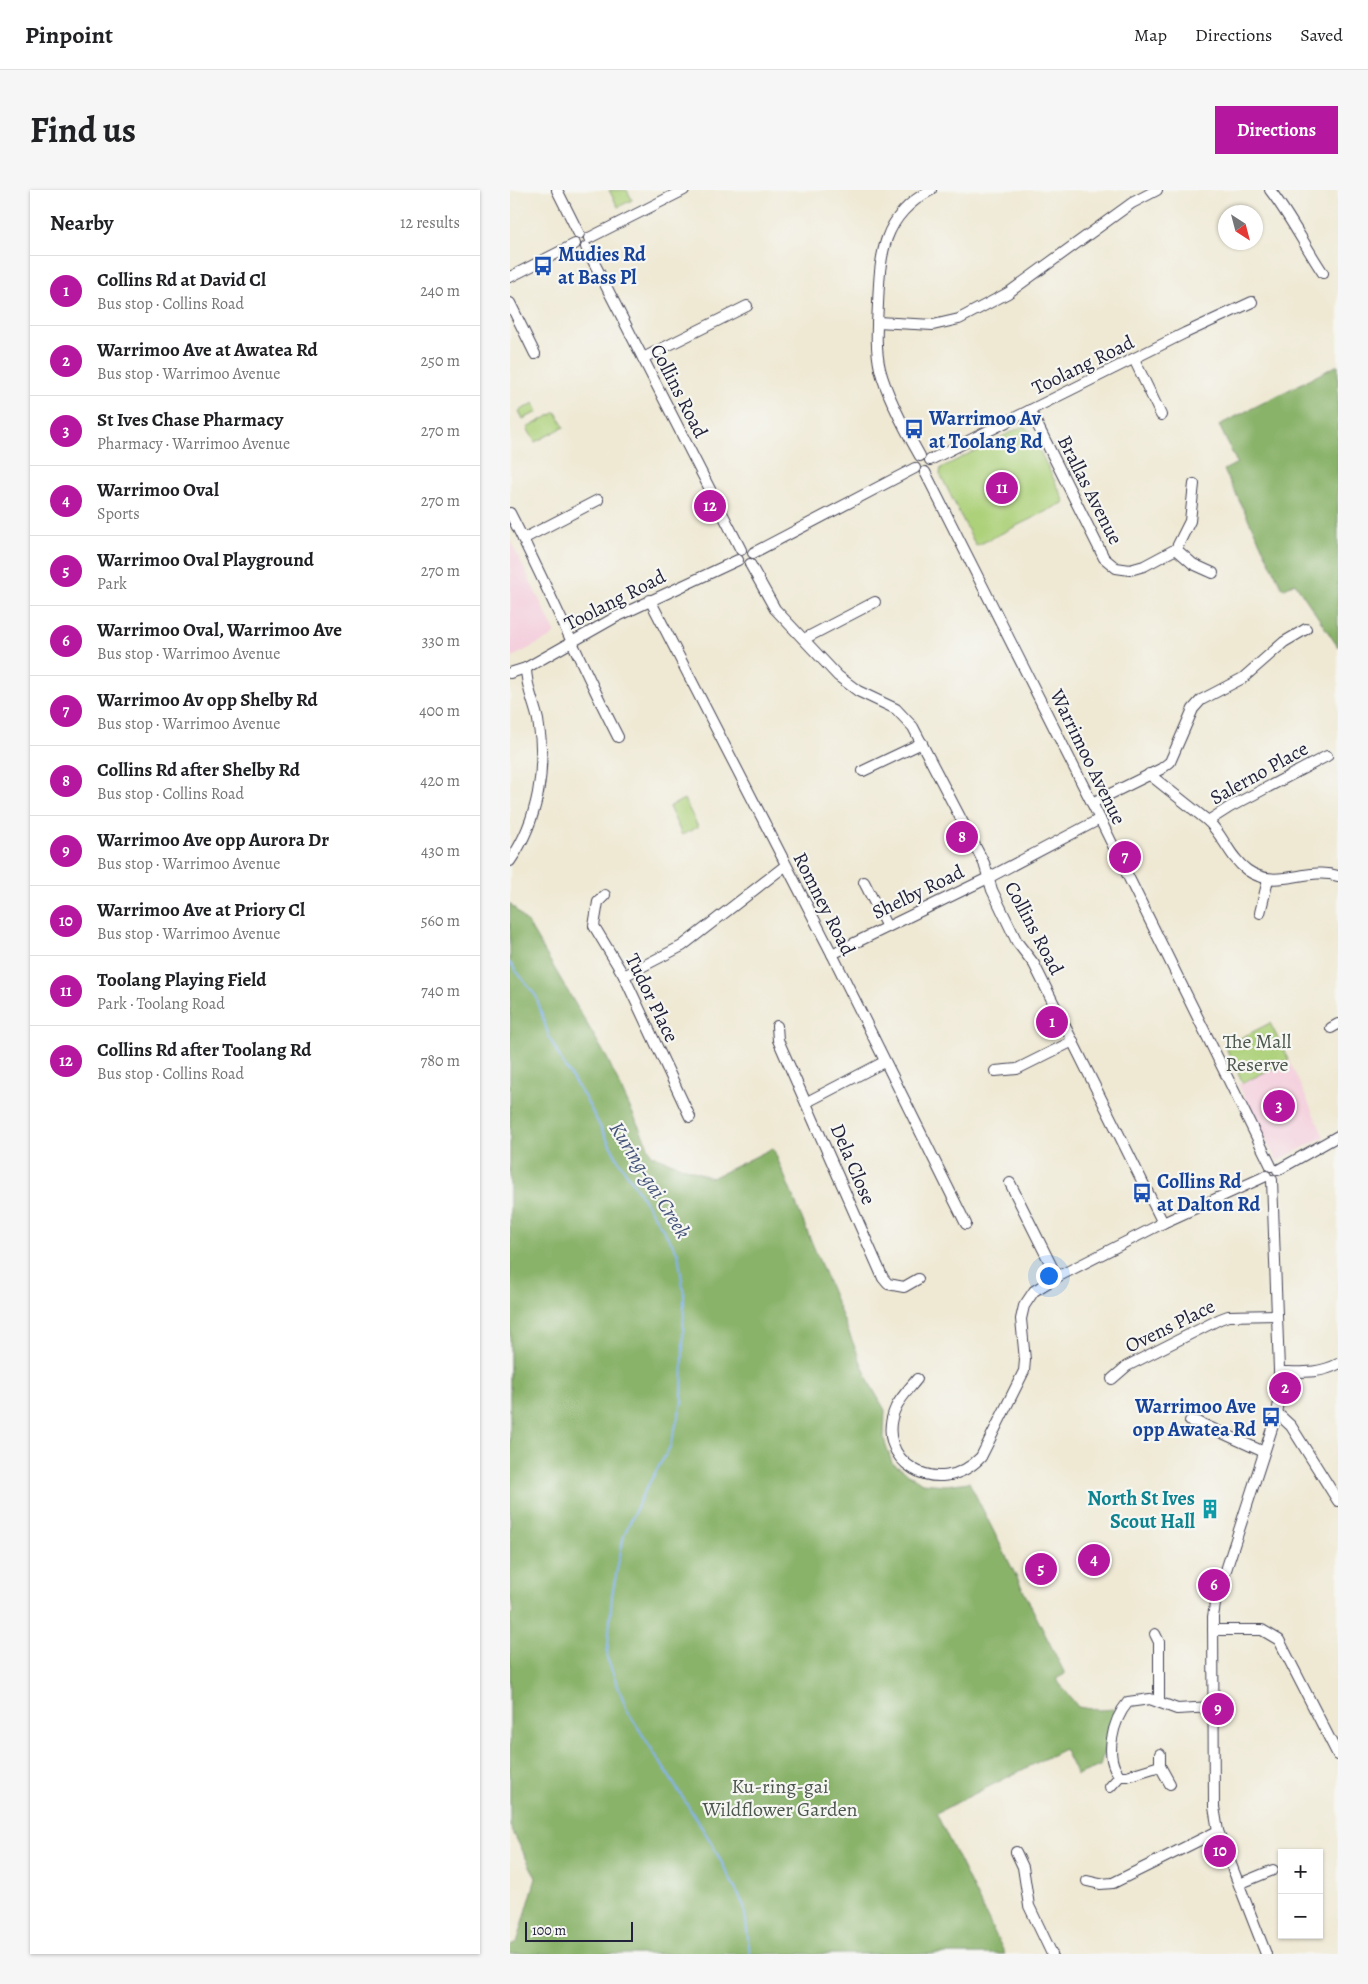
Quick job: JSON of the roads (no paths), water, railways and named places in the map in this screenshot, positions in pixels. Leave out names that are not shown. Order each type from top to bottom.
[{"type":"street","name":"Collins Road","points":[[557,190],[740,555]]},
{"type":"street","points":[[510,277],[684,190]]},
{"type":"street","points":[[925,458],[914,462],[915,468],[919,472],[925,472],[930,467],[880,371],[876,344],[880,260],[887,238],[895,220],[903,210],[916,198],[931,190]]},
{"type":"street","points":[[877,322],[933,325],[959,319],[1008,293],[1132,203],[1157,190]]},
{"type":"street","points":[[1270,190],[1288,213],[1292,224],[1324,273]]},
{"type":"street","name":"Toolang Road","points":[[925,458],[1030,410],[1252,302]]},
{"type":"street","points":[[510,303],[535,354]]},
{"type":"street","points":[[642,358],[747,306]]},
{"type":"street","points":[[1134,359],[1161,415]]},
{"type":"street","name":"Brallas Avenue","points":[[1030,410],[1104,558],[1116,568],[1130,570],[1144,566],[1176,549]]},
{"type":"street","points":[[753,553],[915,468]]},
{"type":"street","name":"Warrimoo Avenue","points":[[925,472],[1100,819],[1272,1173],[1280,1398],[1277,1413],[1215,1604],[1213,1630],[1214,1806],[1218,1832],[1266,1954]]},
{"type":"street","points":[[1194,484],[1190,521],[1176,549],[1193,564],[1213,573]]},
{"type":"street","points":[[523,539],[598,500]]},
{"type":"street","points":[[510,513],[618,737]]},
{"type":"street","points":[[748,549],[753,553],[754,559],[750,564],[744,565],[740,555],[748,549]]},
{"type":"street","name":"Toolang Road","points":[[510,673],[526,668],[650,600],[740,555]]},
{"type":"street","name":"Collins Road","points":[[750,564],[775,609],[846,684],[896,709],[907,719],[922,743],[984,864],[988,878],[1016,942],[1034,964],[1163,1224]]},
{"type":"street","name":"Romney Road","points":[[650,600],[785,866],[832,954],[966,1224]]},
{"type":"street","points":[[804,639],[876,602]]},
{"type":"street","points":[[1092,803],[1170,762],[1193,709],[1201,700],[1243,678],[1284,642],[1306,629]]},
{"type":"street","points":[[510,861],[528,828],[540,778],[541,740],[538,718],[526,681],[526,668]]},
{"type":"street","points":[[863,772],[922,743]]},
{"type":"street","name":"Salerno Place","points":[[1208,821],[1230,807],[1327,756]]},
{"type":"street","points":[[1149,774],[1208,821],[1246,869],[1268,880],[1310,874],[1338,876]]},
{"type":"street","name":"Shelby Road","points":[[832,954],[988,878],[1100,819]]},
{"type":"street","points":[[624,976],[682,946],[785,866]]},
{"type":"street","points":[[1260,913],[1268,880]]},
{"type":"street","points":[[864,882],[887,926]]},
{"type":"street","name":"Tudor Place","points":[[605,895],[598,902],[594,926],[624,976],[690,1117]]},
{"type":"street","name":"Dela Close","points":[[777,1026],[778,1040],[807,1102],[883,1278],[888,1284],[904,1287],[918,1279]]},
{"type":"street","points":[[995,1070],[1017,1069],[1072,1041]]},
{"type":"street","points":[[807,1102],[884,1062]]},
{"type":"street","points":[[917,1379],[895,1408],[891,1424],[892,1438],[896,1449],[902,1460],[923,1474],[940,1478],[960,1473],[973,1466],[981,1458],[1024,1370],[1025,1360],[1021,1330],[1024,1306],[1034,1291],[1057,1276],[1272,1173],[1338,1136]]},
{"type":"street","points":[[1010,1183],[1057,1276]]},
{"type":"street","name":"Ovens Place","points":[[1112,1379],[1126,1366],[1220,1319],[1228,1316],[1277,1315]]},
{"type":"street","points":[[1279,1372],[1313,1372],[1326,1370],[1338,1364]]},
{"type":"street","points":[[1277,1413],[1291,1426],[1338,1501]]},
{"type":"street","points":[[1190,1421],[1198,1422],[1264,1452]]},
{"type":"street","points":[[1213,1630],[1262,1630],[1279,1640],[1338,1754]]},
{"type":"street","points":[[1155,1634],[1159,1642],[1159,1701]]},
{"type":"street","points":[[1120,1776],[1110,1755],[1121,1710],[1128,1702],[1137,1699],[1159,1701],[1177,1709],[1213,1707]]},
{"type":"street","points":[[1160,1754],[1160,1766],[1170,1784]]},
{"type":"street","points":[[1110,1787],[1120,1776],[1127,1776],[1160,1766]]},
{"type":"street","points":[[1087,1881],[1100,1884],[1113,1883],[1218,1832]]},
{"type":"street","points":[[1016,1852],[1023,1867],[1030,1906],[1052,1954]]},
{"type":"street","points":[[1239,1884],[1274,1870]]},
{"type":"waterway","name":"Kuring-gai Creek","points":[[510,963],[536,996],[549,1037],[565,1067],[585,1098],[617,1158],[678,1253],[684,1295],[682,1403],[670,1447],[643,1494],[624,1535],[612,1595],[607,1658],[628,1712],[711,1842],[744,1906],[750,1954]]},
{"type":"place","name":"Mudies Rd at Bass Pl","points":[[543,266]]},
{"type":"place","name":"Warrimoo Av at Toolang Rd","points":[[914,429]]},
{"type":"place","name":"Toolang Playing Field","points":[[1002,488]]},
{"type":"place","name":"Collins Rd after Toolang Rd","points":[[710,506]]},
{"type":"place","name":"Collins Rd after Shelby Rd","points":[[962,837]]},
{"type":"place","name":"Warrimoo Av opp Shelby Rd","points":[[1125,857]]},
{"type":"place","name":"Collins Rd at David Cl","points":[[1052,1022]]},
{"type":"place","name":"St Ives Chase Pharmacy","points":[[1279,1106]]},
{"type":"place","name":"Collins Rd at Dalton Rd","points":[[1142,1193]]},
{"type":"place","name":"Warrimoo Ave at Awatea Rd","points":[[1285,1388]]},
{"type":"place","name":"Warrimoo Ave opp Awatea Rd","points":[[1271,1417]]},
{"type":"place","name":"North St Ives Scout Hall","points":[[1210,1509]]},
{"type":"place","name":"Warrimoo Oval","points":[[1094,1560]]},
{"type":"place","name":"Warrimoo Oval Playground","points":[[1041,1569]]},
{"type":"place","name":"Warrimoo Oval, Warrimoo Ave","points":[[1214,1585]]},
{"type":"place","name":"Warrimoo Ave opp Aurora Dr","points":[[1218,1709]]},
{"type":"place","name":"Warrimoo Ave at Priory Cl","points":[[1220,1851]]},
{"type":"park label","name":"The Mall Reserve","points":[[1257,1052]]},
{"type":"park label","name":"Ku-ring-gai Wildflower Garden","points":[[780,1798]]}]
